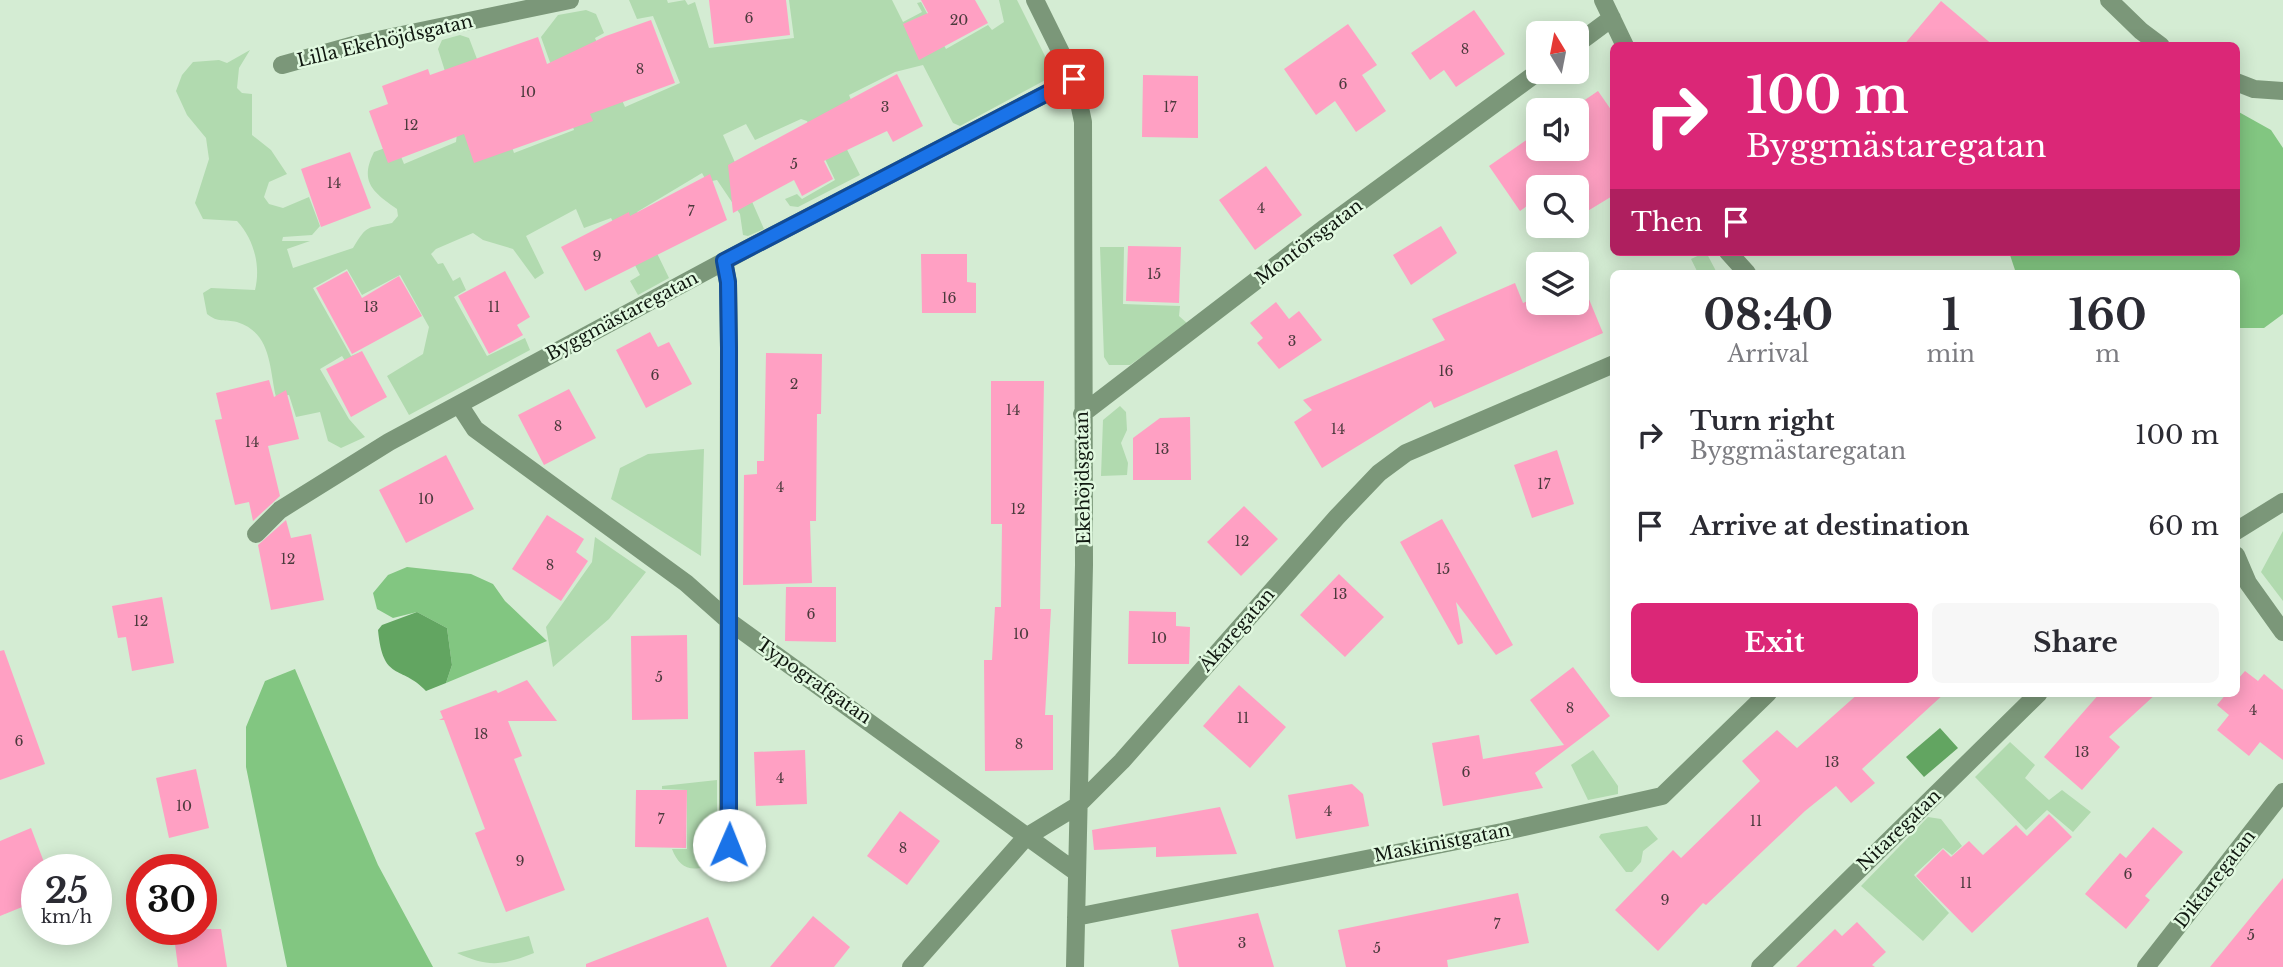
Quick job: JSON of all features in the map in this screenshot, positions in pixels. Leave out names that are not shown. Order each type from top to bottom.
[{"type":"street","name":"Lilla Ekehöjdsgatan","points":[[282,65],[354,45],[570,0]]},
{"type":"street","name":"Ekehöjdsgatan","points":[[1035,0],[1074,79],[1083,121],[1084,565],[1075,967]]},
{"type":"street","points":[[1603,0],[1623,42]]},
{"type":"street","points":[[2109,0],[2156,42]]},
{"type":"street","points":[[1589,35],[1612,18]]},
{"type":"street","name":"Byggmästaregatan","points":[[256,534],[280,510],[389,442],[724,261],[1074,79]]},
{"type":"street","name":"Montörsgatan","points":[[1082,414],[1326,227],[1526,81]]},
{"type":"street","points":[[2240,84],[2254,89],[2283,91]]},
{"type":"street","points":[[1732,256],[1744,270]]},
{"type":"street","points":[[724,261],[729,309],[728,873]]},
{"type":"street","name":"Åkaregatan","points":[[911,967],[1026,836],[1077,806],[1122,761],[1307,550],[1379,474],[1406,453],[1610,366]]},
{"type":"street","name":"Typografgatan","points":[[460,406],[475,429],[686,583],[730,622],[1076,873]]},
{"type":"street","points":[[2240,529],[2283,502]]},
{"type":"street","points":[[2240,564],[2248,583],[2283,632]]},
{"type":"street","name":"Maskinistgatan","points":[[1076,917],[1524,827],[1662,796],[1764,697]]},
{"type":"street","name":"Nitaregatan","points":[[1760,967],[2035,697]]},
{"type":"street","name":"Diktaregatan","points":[[2146,967],[2283,792]]},
{"type":"shaded area","points":[[629,0],[667,0],[668,3],[685,0],[688,5],[695,2],[709,48],[794,38],[789,0],[892,0],[903,22],[922,12],[917,3],[921,2],[946,49],[988,25],[992,30],[1004,22],[999,0],[1017,0],[1053,72],[1051,77],[960,126],[953,123],[923,65],[895,72],[849,95],[857,115],[837,130],[860,175],[798,207],[790,206],[785,199],[797,194],[802,199],[835,180],[807,121],[801,119],[755,140],[746,124],[723,135],[764,229],[748,236],[743,235],[740,214],[717,180],[707,182],[702,173],[637,212],[669,278],[638,295],[630,281],[640,275],[611,218],[584,228],[576,209],[526,236],[544,273],[535,279],[513,249],[483,240],[473,233],[436,249],[431,254],[438,264],[443,263],[453,281],[460,277],[466,290],[454,297],[487,356],[525,338],[530,350],[409,415],[387,376],[423,354],[429,327],[400,275],[362,295],[347,269],[313,288],[351,356],[361,352],[365,358],[349,367],[342,356],[320,369],[349,419],[365,437],[341,448],[328,441],[320,412],[296,417],[289,395],[276,397],[267,353],[257,334],[237,322],[218,320],[207,314],[203,293],[211,288],[255,290],[256,262],[252,244],[237,221],[203,219],[195,203],[209,159],[206,138],[187,115],[176,91],[182,75],[193,62],[219,60],[227,63],[250,50],[239,68],[237,88],[242,93],[252,94],[252,135],[271,150],[287,174],[269,182],[264,197],[269,204],[283,208],[309,197],[320,226],[312,235],[283,237],[282,241],[310,241],[287,249],[293,268],[353,248],[365,231],[392,223],[398,216],[397,209],[375,191],[368,179],[374,152],[396,144],[404,164],[456,142],[459,116],[438,49],[442,40],[460,35],[469,38],[477,59],[482,59],[514,153],[574,130],[541,37],[558,15],[586,10],[596,14],[604,33],[595,38],[625,107],[680,83],[653,16],[637,19]]},
{"type":"shaded area","points":[[2240,113],[2271,130],[2283,148],[2283,314],[2264,328],[2240,328],[2240,270],[2015,270],[2010,256],[2240,256]]},
{"type":"shaded area","points":[[1100,247],[1124,247],[1123,304],[1180,306],[1179,316],[1188,324],[1130,365],[1109,365],[1104,357]]},
{"type":"shaded area","points":[[1708,256],[1715,270],[1696,270],[1691,259]]},
{"type":"shaded area","points":[[1120,406],[1126,412],[1127,430],[1121,443],[1128,463],[1127,475],[1101,476],[1103,420]]},
{"type":"shaded area","points":[[704,449],[701,556],[611,499],[620,468],[648,454]]},
{"type":"shaded area","points":[[2283,531],[2283,601],[2261,572]]},
{"type":"shaded area","points":[[595,537],[646,572],[609,619],[553,667],[546,627],[592,562]]},
{"type":"shaded area","points":[[407,567],[471,574],[493,584],[505,601],[547,641],[446,683],[452,665],[447,628],[417,612],[393,618],[377,609],[373,593],[388,575]]},
{"type":"shaded area","points":[[417,612],[447,628],[452,665],[446,683],[426,691],[389,665],[380,647],[378,630],[382,625]]},
{"type":"shaded area","points":[[295,669],[378,865],[433,967],[287,967],[246,767],[246,727],[265,681]]},
{"type":"shaded area","points":[[1940,728],[1958,748],[1924,777],[1906,757]]},
{"type":"shaded area","points":[[2010,742],[2035,765],[2025,778],[2049,800],[2062,790],[2091,812],[2073,832],[2047,810],[2026,830],[1975,777]]},
{"type":"shaded area","points":[[1593,750],[1618,786],[1618,794],[1588,800],[1571,765]]},
{"type":"shaded area","points":[[717,780],[717,835],[704,867],[688,868],[677,859],[672,849],[687,849],[687,790],[662,789],[662,786]]},
{"type":"shaded area","points":[[1928,817],[1941,819],[1962,846],[1952,855],[1943,848],[1914,875],[1949,913],[1923,941],[1861,886]]},
{"type":"shaded area","points":[[1647,826],[1658,839],[1643,851],[1641,862],[1632,872],[1626,872],[1599,837],[1601,834]]},
{"type":"shaded area","points":[[529,936],[534,953],[512,960],[486,963],[457,953]]},
{"type":"building","points":[[709,0],[786,0],[790,35],[714,44]]},
{"type":"building","points":[[921,0],[975,0],[988,23],[919,60],[903,24],[928,13]]},
{"type":"building","points":[[1941,1],[1989,42],[1906,42]]},
{"type":"building","points":[[1474,10],[1505,54],[1456,87],[1444,70],[1430,80],[1411,53]]},
{"type":"building","points":[[651,20],[675,83],[590,114],[593,121],[474,163],[464,134],[388,163],[369,111],[388,104],[382,86],[428,69],[430,75],[538,37],[547,64],[606,36]]},
{"type":"building","points":[[1348,24],[1377,65],[1362,75],[1386,111],[1356,132],[1335,101],[1316,115],[1284,69]]},
{"type":"building","points":[[897,74],[923,126],[893,142],[887,131],[824,161],[833,179],[802,196],[794,180],[733,213],[728,165]]},
{"type":"building","points":[[1143,75],[1198,76],[1198,138],[1142,137]]},
{"type":"building","points":[[1598,91],[1610,108],[1610,197],[1589,210],[1589,175],[1526,175],[1526,207],[1520,211],[1489,166],[1526,140],[1526,161],[1589,161],[1588,98]]},
{"type":"building","points":[[350,152],[371,208],[321,227],[301,169]]},
{"type":"building","points":[[1266,166],[1302,215],[1255,250],[1219,200]]},
{"type":"building","points":[[710,174],[727,220],[585,291],[561,247],[629,212],[630,216]]},
{"type":"building","points":[[1441,226],[1457,253],[1411,285],[1393,255]]},
{"type":"building","points":[[1128,246],[1181,247],[1179,303],[1126,301]]},
{"type":"building","points":[[921,254],[967,254],[967,282],[976,283],[976,313],[922,313]]},
{"type":"building","points":[[347,271],[362,298],[399,276],[422,316],[352,354],[316,288]]},
{"type":"building","points":[[505,271],[530,317],[517,325],[523,335],[489,354],[458,296]]},
{"type":"building","points":[[1515,283],[1523,303],[1526,302],[1526,315],[1589,315],[1589,299],[1603,333],[1434,408],[1431,401],[1322,468],[1294,422],[1312,410],[1303,400],[1445,340],[1432,319]]},
{"type":"building","points":[[1276,302],[1289,319],[1299,311],[1322,340],[1279,369],[1257,343],[1263,338],[1250,323]]},
{"type":"building","points":[[650,332],[658,347],[669,342],[692,384],[646,408],[616,350]]},
{"type":"building","points":[[362,351],[387,397],[351,417],[326,369]]},
{"type":"building","points":[[766,353],[822,354],[821,414],[817,414],[816,521],[810,521],[812,583],[743,585],[744,475],[757,474],[757,461],[764,461]]},
{"type":"building","points":[[269,380],[274,397],[286,390],[299,439],[268,446],[280,496],[253,521],[249,502],[235,505],[215,420],[222,419],[216,393]]},
{"type":"building","points":[[991,381],[1044,381],[1040,609],[1051,609],[1045,715],[1053,715],[1053,770],[985,771],[984,660],[992,660],[995,607],[1001,607],[1002,524],[991,524]]},
{"type":"building","points":[[569,389],[596,438],[544,465],[518,415]]},
{"type":"building","points":[[1190,417],[1191,480],[1133,480],[1133,438],[1160,418]]},
{"type":"building","points":[[1557,450],[1574,504],[1532,518],[1514,465]]},
{"type":"building","points":[[446,455],[474,509],[406,543],[379,490]]},
{"type":"building","points":[[1244,506],[1278,539],[1241,576],[1207,542]]},
{"type":"building","points":[[547,515],[584,539],[576,552],[588,561],[561,601],[512,569]]},
{"type":"building","points":[[1442,519],[1513,645],[1496,655],[1456,602],[1463,643],[1458,645],[1400,542]]},
{"type":"building","points":[[286,520],[291,538],[311,534],[324,600],[271,610],[258,545]]},
{"type":"building","points":[[1339,574],[1384,617],[1345,657],[1300,615]]},
{"type":"building","points":[[786,587],[836,587],[836,642],[785,641]]},
{"type":"building","points":[[162,597],[174,663],[132,671],[126,637],[118,638],[112,606]]},
{"type":"building","points":[[1129,611],[1176,612],[1176,626],[1190,627],[1189,664],[1128,664]]},
{"type":"building","points":[[687,635],[688,719],[632,720],[631,636]]},
{"type":"building","points":[[4,650],[45,764],[0,780],[0,651]]},
{"type":"building","points":[[1573,667],[1610,716],[1535,773],[1543,788],[1443,806],[1432,743],[1479,735],[1483,759],[1564,745],[1530,700]]},
{"type":"building","points":[[2245,671],[2258,681],[2264,674],[2283,690],[2283,760],[2260,742],[2249,756],[2217,730],[2229,715],[2217,705],[2224,697],[2240,697],[2240,677]]},
{"type":"building","points":[[527,680],[557,721],[508,721],[522,756],[514,759],[565,890],[506,912],[475,833],[485,829],[444,720],[439,720],[443,718],[440,711],[496,690],[498,693]]},
{"type":"building","points":[[1239,685],[1286,727],[1250,768],[1203,726]]},
{"type":"building","points":[[1854,697],[1941,697],[1862,769],[1875,783],[1851,803],[1836,786],[1805,811],[1706,905],[1703,903],[1658,951],[1615,910],[1673,850],[1681,858],[1760,781],[1742,761],[1777,730],[1797,748]]},
{"type":"building","points":[[2096,697],[2153,697],[2109,737],[2120,747],[2082,790],[2044,757]]},
{"type":"building","points":[[805,750],[807,804],[756,806],[754,752]]},
{"type":"building","points":[[196,769],[209,828],[169,838],[156,778]]},
{"type":"building","points":[[1352,784],[1363,794],[1369,826],[1296,839],[1288,795]]},
{"type":"building","points":[[636,790],[687,790],[686,848],[635,847]]},
{"type":"building","points":[[1220,807],[1237,854],[1156,857],[1156,847],[1094,850],[1092,830]]},
{"type":"building","points":[[900,811],[940,841],[907,885],[867,856]]},
{"type":"building","points":[[2049,814],[2072,837],[1972,933],[1916,876],[1943,849],[1951,857],[1969,841],[1983,855],[2016,825],[2027,836]]},
{"type":"building","points":[[2153,827],[2183,852],[2145,896],[2150,900],[2126,929],[2085,894],[2120,853],[2126,858]]},
{"type":"building","points":[[31,828],[41,854],[21,854],[21,907],[0,916],[0,841]]},
{"type":"building","points":[[2283,878],[2283,967],[2210,967]]},
{"type":"building","points":[[1518,893],[1529,943],[1447,960],[1448,967],[1346,967],[1338,930]]},
{"type":"building","points":[[1258,913],[1274,967],[1179,967],[1171,930]]},
{"type":"building","points":[[813,916],[850,947],[834,967],[770,967]]},
{"type":"building","points":[[708,917],[727,967],[586,967],[586,964]]},
{"type":"building","points":[[1857,922],[1886,952],[1872,965],[1875,967],[1796,967],[1835,929],[1842,936]]},
{"type":"building","points":[[217,929],[221,929],[227,967],[178,967],[175,945],[217,945]]},
{"type":"route","points":[[729,845],[729,348],[728,282],[724,261],[789,230],[1074,79]]}]
